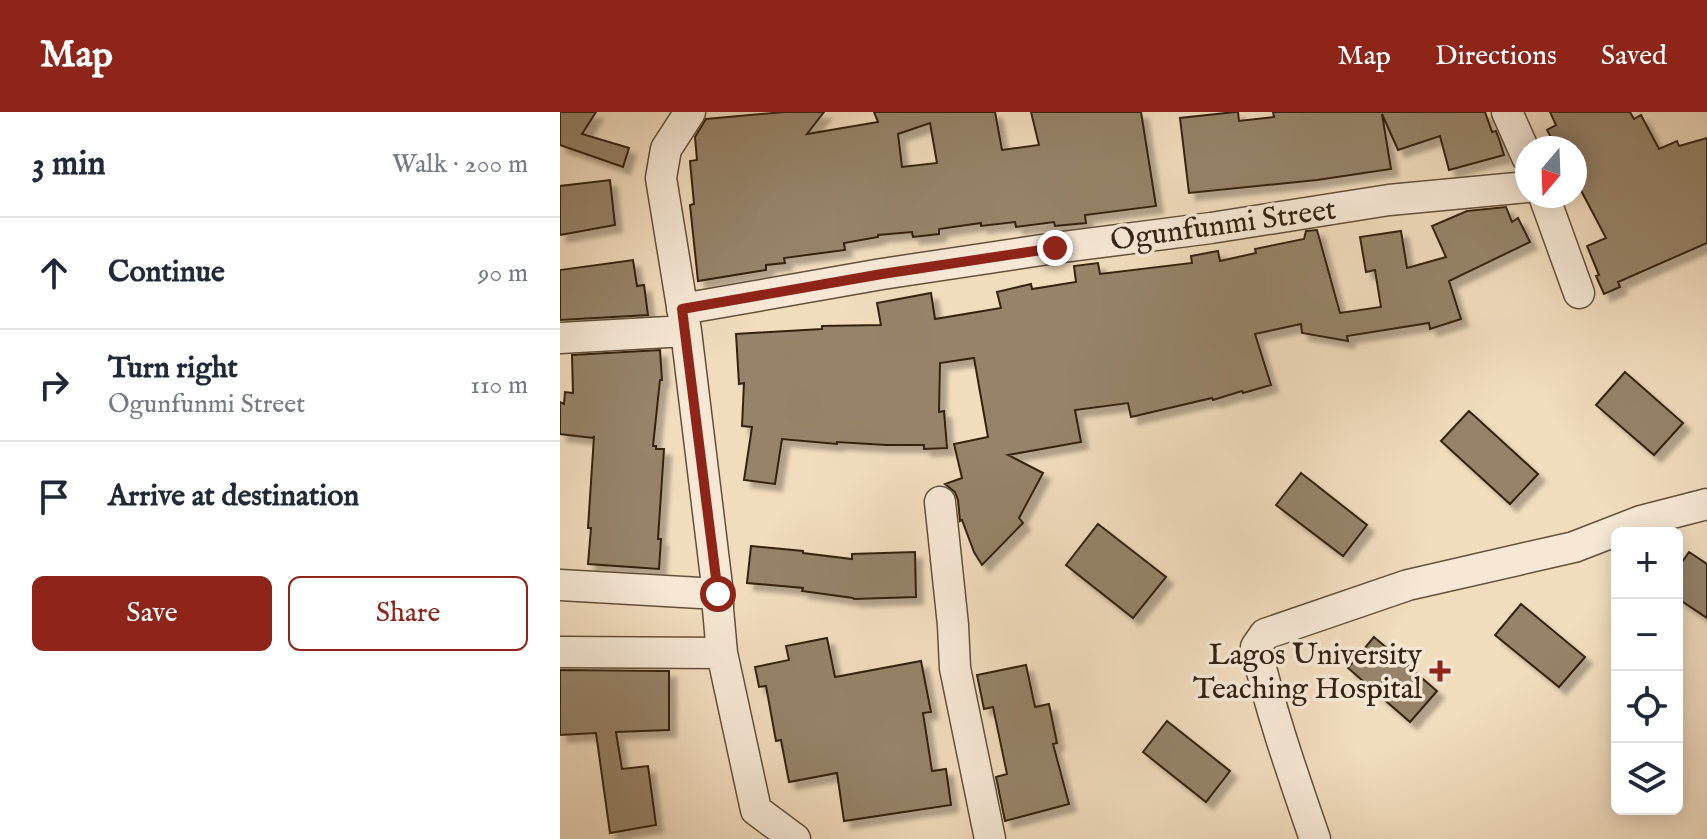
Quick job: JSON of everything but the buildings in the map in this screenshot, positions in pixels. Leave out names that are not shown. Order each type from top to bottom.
[{"type":"street","points":[[690,112],[666,149],[661,178],[684,320],[720,623],[758,824],[795,839]]},
{"type":"street","points":[[1507,112],[1518,136]]},
{"type":"street","name":"Ogunfunmi Street","points":[[560,338],[684,320],[882,274],[1389,200],[1515,188]]},
{"type":"street","points":[[1548,208],[1579,293]]},
{"type":"street","points":[[940,502],[955,668],[990,839]]},
{"type":"street","points":[[1315,839],[1279,738],[1263,680],[1256,647],[1265,634],[1408,585],[1574,547],[1641,521],[1707,504]]},
{"type":"street","points":[[560,585],[720,623]]},
{"type":"street","points":[[560,652],[720,623]]},
{"type":"place","name":"Lagos University Teaching Hospital","points":[[1440,671]]},
{"type":"route","points":[[718,594],[682,309],[1055,248]]}]
